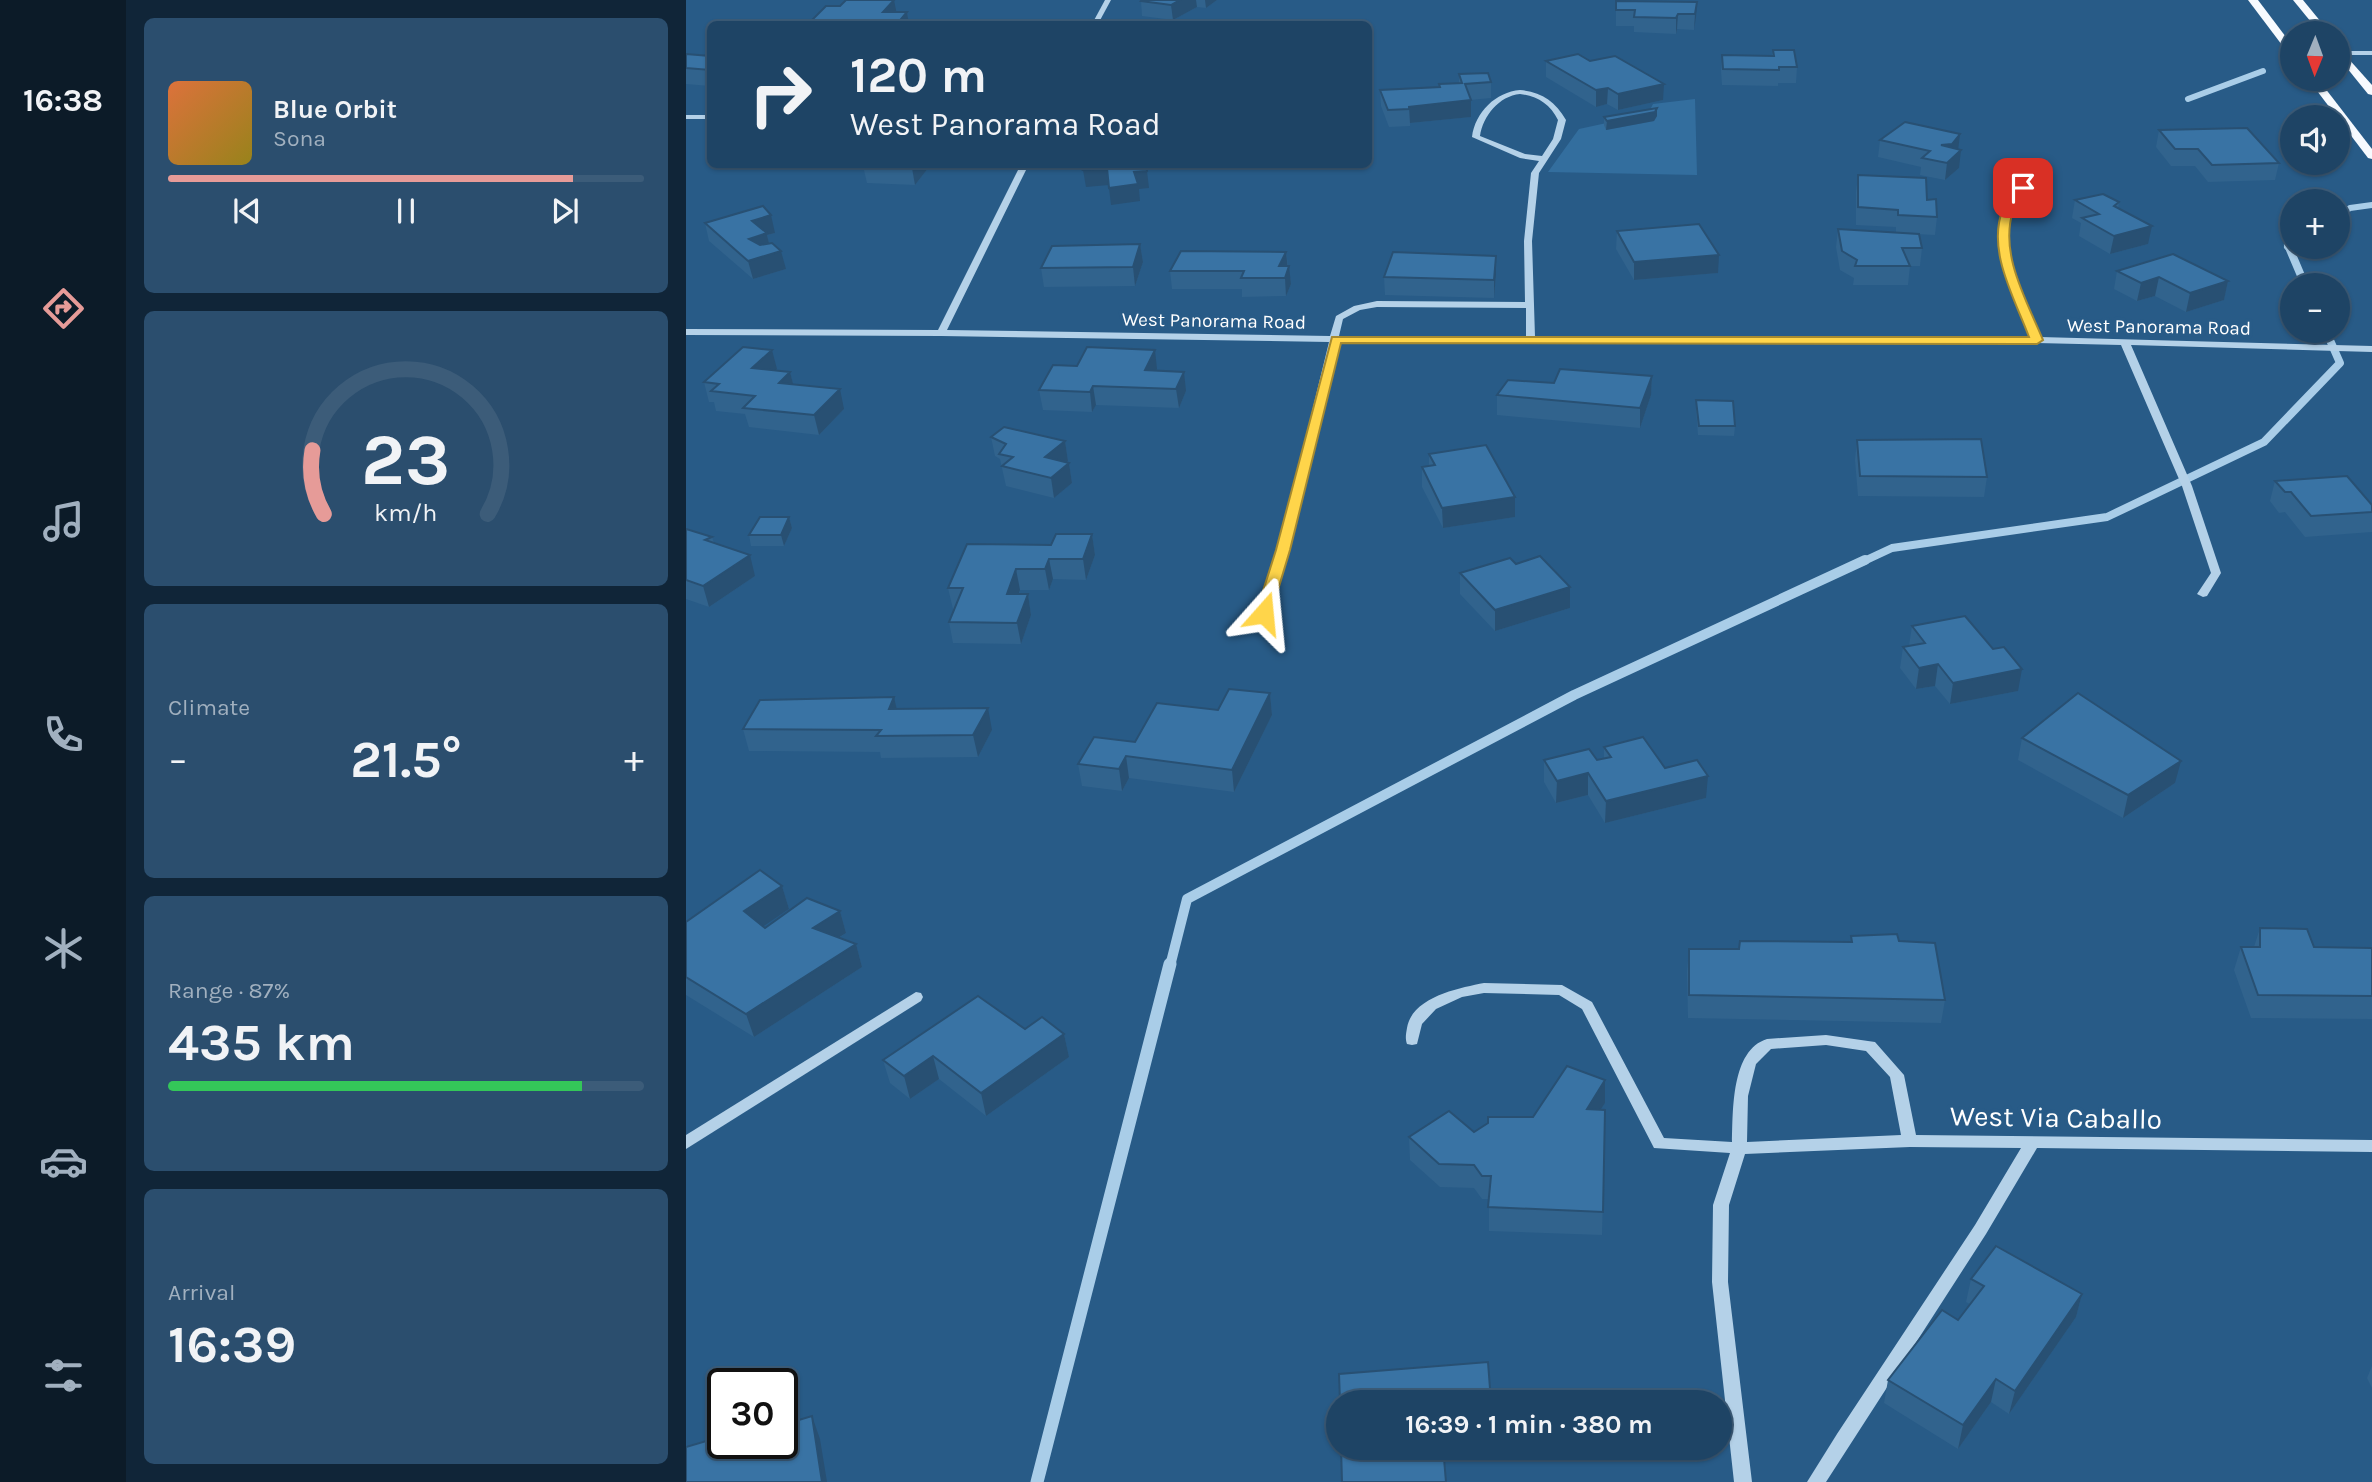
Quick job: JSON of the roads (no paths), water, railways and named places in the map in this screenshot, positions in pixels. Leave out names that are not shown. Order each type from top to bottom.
[{"type":"main road","points":[[2253,0],[2280,35]]},
{"type":"main road","points":[[2298,0],[2315,21]]},
{"type":"main road","points":[[2350,66],[2372,93]]},
{"type":"main road","points":[[2322,91],[2372,156]]},
{"type":"street","points":[[1097,21],[1108,0]]},
{"type":"street","points":[[2350,52],[2372,53]]},
{"type":"street","points":[[1531,340],[1528,240],[1535,173],[1545,159],[1561,128],[1559,113],[1548,100],[1536,94],[1517,93],[1502,96],[1481,121],[1476,137],[1523,156],[1545,159]]},
{"type":"street","points":[[686,117],[707,117]]},
{"type":"street","points":[[2037,340],[2007,264],[2003,232],[2009,208],[2041,167]]},
{"type":"street","points":[[941,333],[1023,168]]},
{"type":"street","name":"West Panorama Road","points":[[686,332],[1336,339],[2037,340],[2372,349]]},
{"type":"street","points":[[1264,613],[1283,550],[1336,339]]},
{"type":"street","points":[[2125,343],[2186,486],[2216,573],[2203,594]]},
{"type":"street","name":"West Via Caballo","points":[[1412,1040],[1415,1022],[1431,1005],[1459,993],[1484,988],[1562,990],[1587,1006],[1659,1144],[1739,1148],[1910,1141],[2372,1146]]},
{"type":"street","points":[[686,1143],[916,997]]},
{"type":"street","points":[[1816,1482],[1871,1393],[2004,1194],[2032,1143]]},
{"type":"street","points":[[1739,1148],[1721,1205],[1720,1282],[1743,1482]]},
{"type":"lane","points":[[1336,339],[1339,318],[1345,313],[1377,304],[1530,305]]},
{"type":"lane","points":[[1739,1148],[1741,1096],[1749,1062],[1767,1044],[1797,1040],[1856,1042],[1870,1046],[1897,1075],[1910,1141]]},
{"type":"waterway","points":[[2188,99],[2263,71]]},
{"type":"waterway","points":[[2350,208],[2372,205]]},
{"type":"waterway","points":[[2294,259],[2300,273]]},
{"type":"waterway","points":[[1862,562],[1892,548],[2107,517],[2264,442],[2340,363],[2331,343]]},
{"type":"waterway","points":[[1170,966],[1187,899],[1574,695],[1865,560]]},
{"type":"waterway","points":[[1037,1482],[1170,964]]}]
